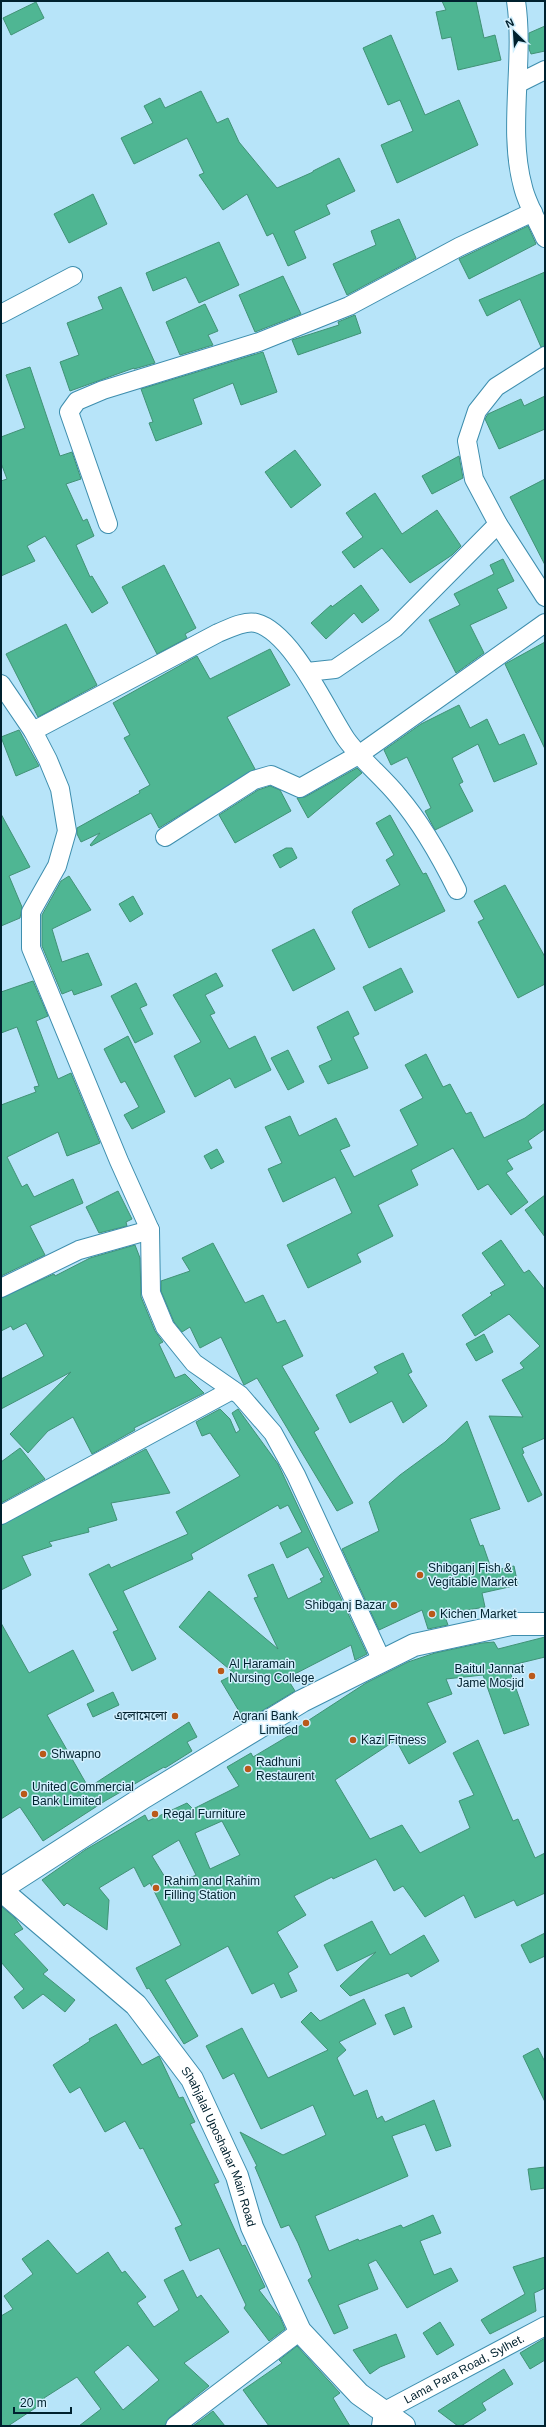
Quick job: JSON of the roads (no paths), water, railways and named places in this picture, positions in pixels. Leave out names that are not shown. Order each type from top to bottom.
[{"type":"main road","points":[[1,1889],[144,1797],[302,1701],[414,1645],[511,1624],[545,1624]]},
{"type":"main road","name":"Shahjalal Uposhahar Main Road","points":[[1,1889],[136,2006],[192,2079],[236,2176],[252,2227],[300,2331],[382,2419],[404,2426]]},
{"type":"street","points":[[516,1],[519,83],[517,142],[523,187],[545,238]]},
{"type":"street","points":[[519,83],[545,70]]},
{"type":"street","points":[[108,524],[69,412],[77,401],[103,390],[259,342],[349,306],[459,247],[533,212]]},
{"type":"street","points":[[1,314],[73,276]]},
{"type":"street","points":[[545,356],[496,387],[477,411],[466,441],[474,479],[498,524],[545,597]]},
{"type":"street","points":[[307,672],[335,669],[395,628],[498,524]]},
{"type":"street","points":[[165,837],[254,780],[271,775],[300,788],[360,754],[545,622]]},
{"type":"street","points":[[33,731],[218,633],[236,626],[256,623],[278,636],[307,672],[347,740],[400,798],[442,860],[457,890]]},
{"type":"street","points":[[1,684],[33,731],[60,789],[67,831],[58,866],[31,912],[31,948],[119,1162],[150,1230],[151,1293],[164,1327],[194,1363],[240,1395],[273,1433],[296,1475],[382,1662]]},
{"type":"street","points":[[1,1288],[79,1250],[150,1230]]},
{"type":"street","points":[[1,1515],[232,1390]]},
{"type":"street","name":"Lama Para Road, Sylhet.","points":[[382,2419],[545,2326]]},
{"type":"street","points":[[175,2426],[300,2331]]},
{"type":"place","name":"Shibganj Fish & Vegitable Market","points":[[420,1575]]},
{"type":"place","name":"Shibganj Bazar","points":[[394,1605]]},
{"type":"place","name":"Kichen Market","points":[[432,1614]]},
{"type":"place","name":"Al Haramain Nursing College","points":[[221,1671]]},
{"type":"place","name":"Baitul Jannat Jame Mosjid","points":[[532,1676]]},
{"type":"place","name":"এলোমেলো","points":[[175,1716]]},
{"type":"place","name":"Agrani Bank Limited","points":[[306,1723]]},
{"type":"place","name":"Kazi Fitness","points":[[353,1740]]},
{"type":"place","name":"Shwapno","points":[[43,1754]]},
{"type":"place","name":"Radhuni Restaurent","points":[[248,1769]]},
{"type":"place","name":"United Commercial Bank Limited","points":[[24,1794]]},
{"type":"place","name":"Regal Furniture","points":[[155,1814]]},
{"type":"place","name":"Rahim and Rahim Filling Station","points":[[156,1888]]}]
